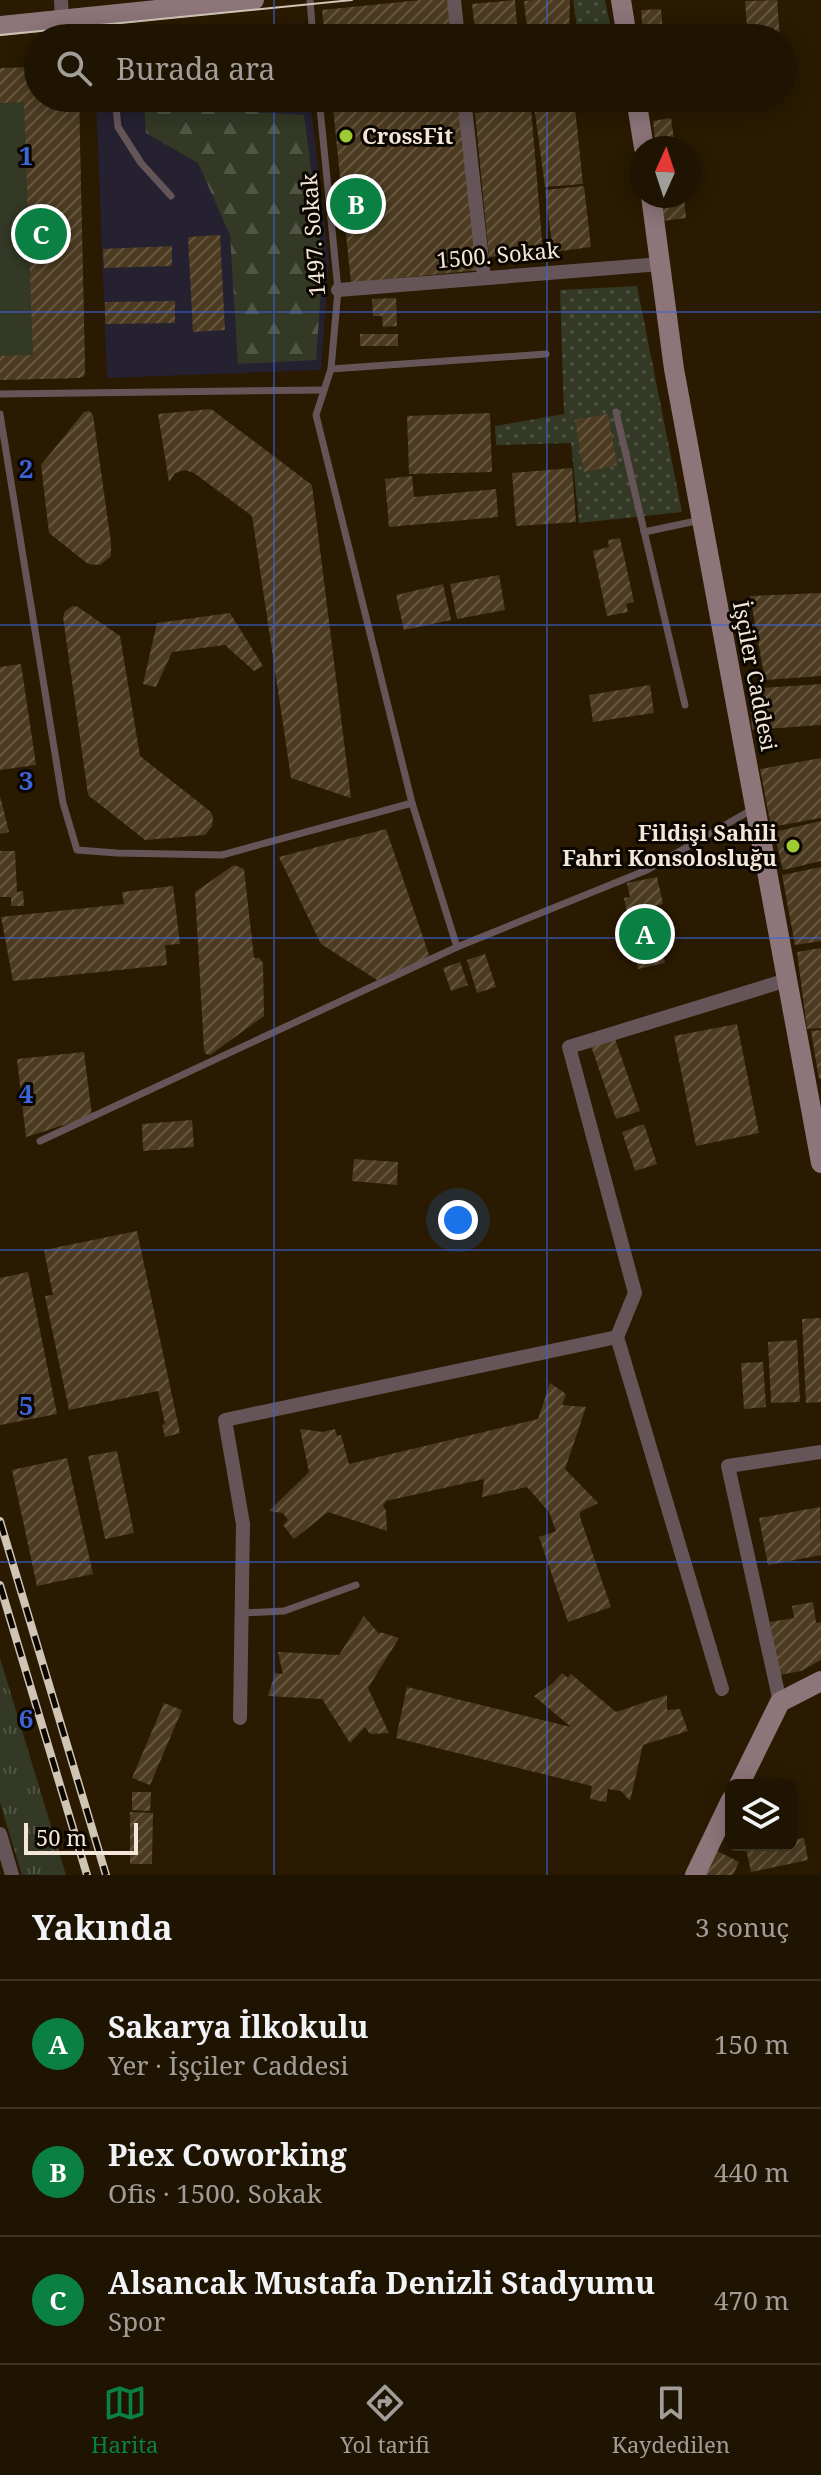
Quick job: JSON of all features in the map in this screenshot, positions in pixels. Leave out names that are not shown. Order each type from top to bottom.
[{"type":"street","points":[[0,26],[62,10],[105,15],[254,0]]},
{"type":"street","points":[[454,0],[457,24]]},
{"type":"street","points":[[621,0],[625,24]]},
{"type":"street","points":[[466,112],[484,278]]},
{"type":"street","points":[[638,112],[642,136]]},
{"type":"street","name":"İşçiler Caddesi","points":[[653,208],[674,369],[821,1163]]},
{"type":"street","name":"1500. Sokak","points":[[338,290],[661,264]]},
{"type":"street","points":[[722,1689],[617,1337],[635,1293],[569,1047],[787,980]]},
{"type":"street","points":[[240,1718],[243,1524],[225,1420],[617,1337]]},
{"type":"street","points":[[780,1702],[728,1466],[821,1452]]},
{"type":"street","points":[[742,1779],[780,1702],[821,1681]]},
{"type":"street","points":[[695,1875],[725,1812]]},
{"type":"street","points":[[0,1834],[4,1858],[12,1875]]},
{"type":"lane","points":[[310,0],[312,24]]},
{"type":"lane","points":[[105,15],[106,24]]},
{"type":"lane","points":[[116,112],[118,127],[141,163],[171,196]]},
{"type":"lane","name":"1497. Sokak","points":[[320,112],[338,290],[331,369],[316,415],[412,803],[457,947]]},
{"type":"lane","points":[[331,369],[546,354]]},
{"type":"lane","points":[[0,394],[324,390]]},
{"type":"lane","points":[[616,412],[685,705]]},
{"type":"lane","points":[[0,414],[63,803],[77,850],[222,855],[412,803]]},
{"type":"lane","points":[[644,532],[702,520]]},
{"type":"lane","points":[[40,1141],[457,947],[647,870],[755,808]]},
{"type":"lane","points":[[243,1613],[284,1611],[356,1585]]},
{"type":"shaded area","points":[[97,112],[312,112],[329,263],[321,370],[107,378]]},
{"type":"green space","points":[[573,0],[605,0],[610,24],[576,24]]},
{"type":"green space","points":[[0,68],[24,87],[24,112],[79,112],[85,370],[84,376],[79,378],[0,380]]},
{"type":"green space","points":[[144,112],[304,115],[323,260],[316,360],[238,364],[230,235],[198,163],[146,133]]},
{"type":"green space","points":[[637,286],[682,512],[579,523],[571,443],[496,445],[495,426],[564,414],[560,290]]},
{"type":"green space","points":[[0,1658],[66,1875],[22,1875],[0,1803]]},
{"type":"building","points":[[450,0],[453,24],[324,24],[322,10]]},
{"type":"building","points":[[515,0],[517,24],[474,24],[472,4]]},
{"type":"building","points":[[570,0],[569,24],[526,24],[524,1]]},
{"type":"building","points":[[777,0],[779,24],[747,24],[745,1]]},
{"type":"building","points":[[661,9],[662,24],[642,24],[641,10]]},
{"type":"building","points":[[24,67],[24,102],[0,103],[0,68]]},
{"type":"building","points":[[24,112],[79,112],[84,376],[0,380],[0,356],[33,355]]},
{"type":"building","points":[[333,112],[462,112],[479,270],[351,283]]},
{"type":"building","points":[[531,112],[543,252],[489,257],[475,113]]},
{"type":"building","points":[[535,112],[575,112],[583,184],[545,187]]},
{"type":"building","points":[[671,118],[674,136],[654,136],[653,121]]},
{"type":"building","points":[[584,186],[591,247],[553,252],[545,190]]},
{"type":"building","points":[[661,208],[685,208],[686,218],[663,221]]},
{"type":"building","points":[[220,235],[225,330],[193,332],[188,237]]},
{"type":"building","points":[[172,246],[172,266],[104,268],[103,249]]},
{"type":"building","points":[[396,298],[397,326],[383,327],[382,316],[373,316],[372,299]]},
{"type":"building","points":[[175,301],[175,323],[105,324],[105,302]]},
{"type":"building","points":[[360,334],[398,334],[398,346],[360,346]]},
{"type":"building","points":[[211,409],[312,485],[351,798],[291,778],[252,516],[194,473],[185,470],[175,473],[169,482],[158,414]]},
{"type":"building","points":[[89,411],[93,415],[111,543],[111,556],[100,565],[88,564],[49,533],[41,465],[84,412]]},
{"type":"building","points":[[490,413],[492,472],[409,474],[407,416]]},
{"type":"building","points":[[608,414],[617,465],[584,472],[575,420]]},
{"type":"building","points":[[572,468],[576,522],[516,526],[512,473]]},
{"type":"building","points":[[412,476],[414,497],[496,489],[498,517],[389,527],[385,479]]},
{"type":"building","points":[[620,538],[634,602],[626,604],[628,612],[607,616],[593,551],[609,547],[608,540]]},
{"type":"building","points":[[499,575],[505,610],[457,619],[450,584]]},
{"type":"building","points":[[443,584],[451,620],[404,630],[396,595]]},
{"type":"building","points":[[821,593],[821,676],[765,680],[750,596]]},
{"type":"building","points":[[73,606],[120,636],[140,756],[211,812],[212,826],[205,835],[145,840],[88,795],[63,617],[65,611]]},
{"type":"building","points":[[230,613],[263,666],[254,671],[225,645],[172,652],[156,687],[143,684],[157,623]]},
{"type":"building","points":[[21,664],[36,765],[0,770],[0,667]]},
{"type":"building","points":[[821,684],[821,725],[752,730],[749,689]]},
{"type":"building","points":[[650,685],[654,713],[593,722],[589,695]]},
{"type":"building","points":[[821,758],[821,818],[771,827],[760,769]]},
{"type":"building","points":[[0,796],[9,832],[0,834]]},
{"type":"building","points":[[821,821],[821,861],[783,870],[774,832]]},
{"type":"building","points":[[386,829],[429,955],[377,980],[321,944],[279,857]]},
{"type":"building","points":[[0,851],[15,851],[17,892],[23,891],[24,906],[11,906],[11,897],[0,897]]},
{"type":"building","points":[[234,865],[244,869],[254,958],[259,958],[263,963],[264,1016],[210,1055],[204,1050],[195,892]]},
{"type":"building","points":[[821,867],[821,941],[795,945],[782,875]]},
{"type":"building","points":[[657,877],[663,904],[653,906],[665,963],[638,969],[624,898],[630,897],[627,883]]},
{"type":"building","points":[[173,886],[180,944],[165,945],[167,965],[13,981],[1,917],[124,904],[122,892]]},
{"type":"building","points":[[821,948],[821,1028],[807,1029],[797,952]]},
{"type":"building","points":[[485,954],[496,987],[477,993],[467,960]]},
{"type":"building","points":[[460,962],[468,985],[451,991],[443,968]]},
{"type":"building","points":[[737,1024],[759,1133],[696,1146],[674,1036]]},
{"type":"building","points":[[821,1030],[821,1079],[819,1079],[811,1031]]},
{"type":"building","points":[[614,1036],[640,1111],[616,1119],[590,1043]]},
{"type":"building","points":[[84,1052],[92,1116],[26,1137],[17,1059]]},
{"type":"building","points":[[192,1120],[194,1147],[143,1151],[142,1124]]},
{"type":"building","points":[[644,1124],[657,1164],[635,1171],[622,1132]]},
{"type":"building","points":[[354,1159],[398,1162],[397,1185],[352,1181]]},
{"type":"building","points":[[137,1231],[180,1433],[165,1437],[158,1391],[69,1410],[45,1296],[53,1295],[44,1250]]},
{"type":"building","points":[[28,1272],[57,1414],[0,1425],[0,1278]]},
{"type":"building","points":[[821,1318],[821,1402],[806,1403],[802,1319]]},
{"type":"building","points":[[797,1340],[800,1402],[771,1403],[768,1342]]},
{"type":"building","points":[[763,1362],[766,1407],[744,1409],[741,1363]]},
{"type":"building","points":[[550,1383],[566,1394],[562,1405],[586,1407],[565,1469],[598,1503],[580,1512],[580,1517],[611,1607],[568,1622],[539,1537],[556,1531],[549,1512],[527,1487],[482,1497],[484,1479],[386,1501],[383,1506],[387,1531],[328,1512],[294,1539],[283,1525],[288,1520],[283,1513],[269,1511],[309,1472],[300,1429],[323,1432],[335,1429],[337,1436],[341,1435],[349,1464],[538,1419]]},
{"type":"building","points":[[117,1451],[134,1533],[105,1539],[88,1456]]},
{"type":"building","points":[[67,1458],[93,1574],[37,1586],[12,1470]]},
{"type":"building","points":[[820,1507],[821,1555],[768,1565],[759,1518]]},
{"type":"building","points":[[813,1602],[816,1623],[821,1622],[821,1660],[801,1671],[779,1675],[770,1622],[794,1618],[792,1606]]},
{"type":"building","points":[[364,1616],[379,1634],[399,1638],[368,1688],[389,1733],[370,1734],[365,1727],[350,1743],[322,1699],[268,1696],[275,1673],[283,1674],[278,1652],[339,1655]]},
{"type":"building","points":[[562,1673],[568,1678],[571,1674],[616,1712],[667,1695],[667,1710],[680,1709],[688,1731],[643,1745],[630,1801],[621,1791],[608,1789],[606,1802],[590,1799],[592,1786],[396,1738],[407,1687],[571,1727],[534,1696]]},
{"type":"building","points":[[164,1703],[182,1710],[150,1785],[132,1778]]},
{"type":"building","points":[[132,1792],[151,1792],[150,1811],[132,1810]]},
{"type":"building","points":[[130,1812],[153,1813],[152,1864],[130,1864]]},
{"type":"building","points":[[804,1838],[808,1860],[751,1872],[746,1851],[797,1851],[797,1839]]},
{"type":"building","points":[[715,1850],[739,1862],[733,1875],[703,1875]]},
{"type":"tram line","points":[[111,24],[352,0]]},
{"type":"tram line","points":[[0,35],[24,33]]},
{"type":"railway","points":[[0,1521],[106,1875]]},
{"type":"railway","points":[[0,1585],[87,1875]]},
{"type":"place","name":"CrossFit","points":[[346,136]]},
{"type":"place","name":"Piex Coworking","points":[[356,204]]},
{"type":"place","name":"Alsancak Mustafa Denizli Stadyumu","points":[[41,234]]},
{"type":"place","name":"Fildişi Sahili Fahri Konsolosluğu","points":[[793,846]]},
{"type":"place","name":"Sakarya İlkokulu","points":[[645,934]]}]
